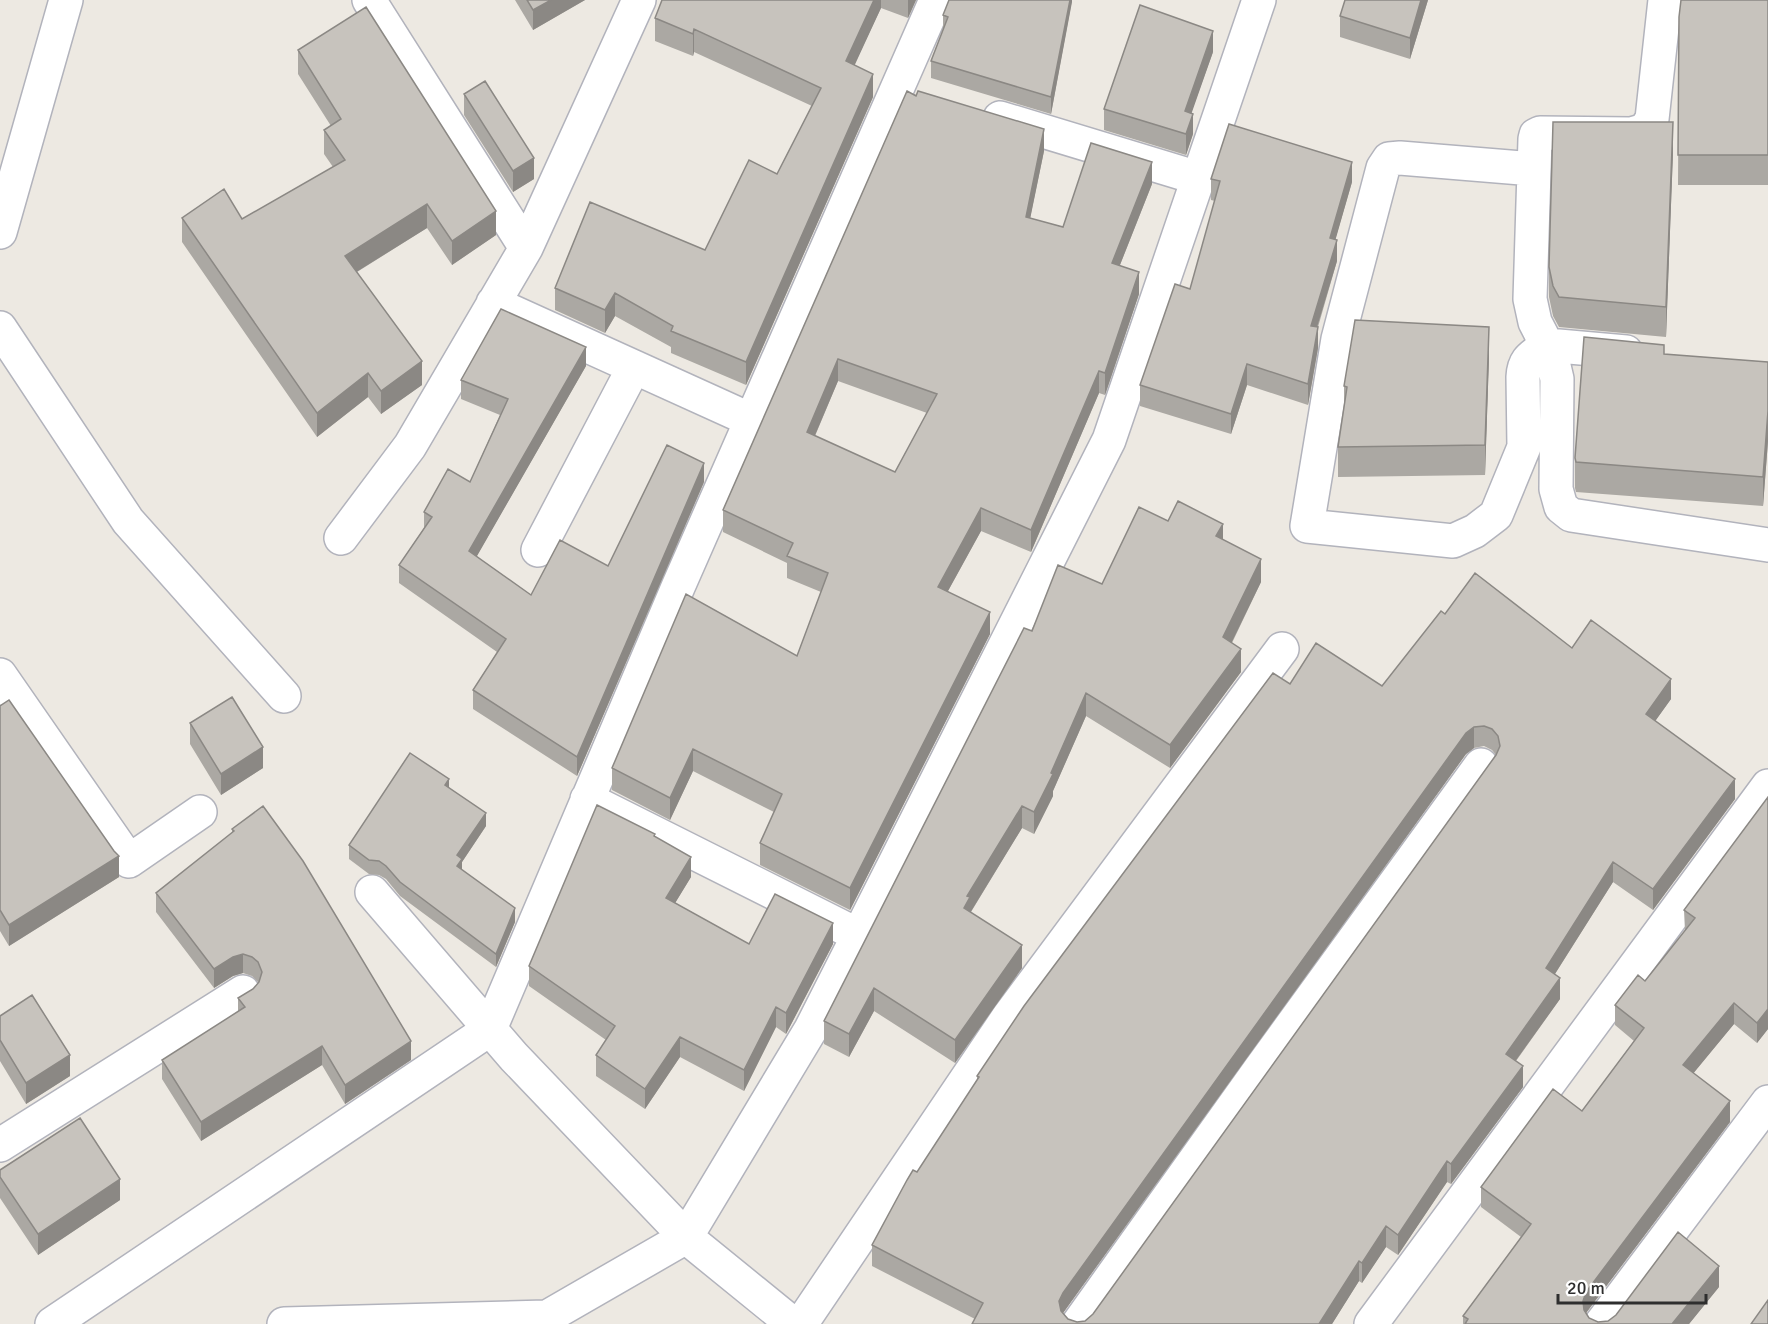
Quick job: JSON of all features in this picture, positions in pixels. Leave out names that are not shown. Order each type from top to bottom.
[{"type":"street","points":[[0,232],[66,0]]},
{"type":"street","points":[[369,0],[526,248]]},
{"type":"street","points":[[341,538],[410,446],[526,248],[639,0]]},
{"type":"street","points":[[52,1324],[490,1029],[751,420],[936,0]]},
{"type":"street","points":[[284,1324],[540,1321],[686,1237],[811,1029],[1109,440],[1259,0]]},
{"type":"street","points":[[1665,0],[1652,119],[1645,130],[1631,134],[1540,134],[1536,135],[1535,139],[1530,299],[1534,321],[1547,345],[1557,379],[1556,489],[1561,507],[1571,515],[1768,545]]},
{"type":"street","points":[[897,87],[931,97]]},
{"type":"street","points":[[976,110],[1198,178]]},
{"type":"street","points":[[1534,169],[1400,158],[1389,159],[1383,168],[1338,339],[1307,526],[1453,541],[1475,531],[1496,515],[1524,447],[1523,367],[1526,360],[1547,345],[1652,354]]},
{"type":"street","points":[[493,303],[751,420]]},
{"type":"street","points":[[0,328],[128,521],[284,696]]},
{"type":"street","points":[[538,550],[634,367]]},
{"type":"street","points":[[801,1324],[1009,1016],[1282,649]]},
{"type":"street","points":[[0,675],[129,861],[200,812]]},
{"type":"street","points":[[1078,1324],[1260,1069],[1482,765]]},
{"type":"street","points":[[1371,1324],[1768,786]]},
{"type":"street","points":[[587,799],[858,935]]},
{"type":"street","points":[[372,892],[490,1029],[686,1237],[793,1324]]},
{"type":"street","points":[[0,1145],[243,993]]},
{"type":"street","points":[[1601,1324],[1768,1102]]},
{"type":"building","points":[[527,0],[551,0],[533,10]]},
{"type":"building","points":[[662,0],[874,0],[846,61],[873,74],[746,362],[671,331],[673,326],[615,293],[605,310],[555,288],[590,202],[705,250],[749,160],[777,174],[821,88],[694,29],[693,34],[655,18]]},
{"type":"building","points":[[949,0],[1070,0],[1051,97],[931,61],[948,17],[943,15]]},
{"type":"building","points":[[1345,0],[1421,0],[1410,38],[1340,16]]},
{"type":"building","points":[[1681,0],[1768,0],[1768,155],[1678,155]]},
{"type":"building","points":[[1140,5],[1213,31],[1185,111],[1193,114],[1186,134],[1104,109]]},
{"type":"building","points":[[366,7],[496,211],[452,241],[427,204],[345,256],[422,361],[381,391],[368,373],[317,413],[182,218],[224,189],[242,219],[345,160],[324,130],[341,119],[298,50]]},
{"type":"building","points":[[485,81],[534,158],[513,171],[464,94]]},
{"type":"building","points":[[907,91],[916,96],[918,91],[1044,129],[1026,217],[1063,227],[1091,143],[1152,162],[1112,263],[1139,272],[1105,373],[1099,371],[1031,530],[981,508],[938,587],[990,612],[850,888],[760,843],[782,794],[693,749],[670,798],[612,768],[686,594],[797,656],[828,573],[787,556],[793,543],[723,510]],"holes":[[[838,359],[937,394],[895,472],[807,432]]]},
{"type":"building","points":[[1553,122],[1673,122],[1666,307],[1559,297],[1553,286],[1549,267]]},
{"type":"building","points":[[1229,124],[1352,162],[1330,238],[1337,240],[1311,326],[1318,327],[1308,384],[1247,364],[1231,414],[1140,385],[1175,284],[1190,289],[1220,181],[1211,179]]},
{"type":"building","points":[[501,309],[586,347],[469,551],[531,595],[560,540],[608,566],[667,445],[704,463],[577,757],[473,690],[506,639],[399,565],[432,517],[424,512],[448,469],[470,482],[508,399],[461,380]]},
{"type":"building","points":[[1355,320],[1489,327],[1485,445],[1338,447],[1347,387],[1344,386]]},
{"type":"building","points":[[1584,337],[1664,345],[1664,354],[1768,362],[1768,411],[1763,477],[1576,462]]},
{"type":"building","points":[[1178,501],[1223,524],[1216,536],[1261,559],[1223,637],[1241,649],[1170,745],[1086,693],[1051,773],[1053,774],[1034,812],[1022,806],[967,896],[970,897],[964,908],[1022,945],[955,1040],[874,988],[849,1034],[824,1021],[1024,628],[1032,631],[1058,565],[1102,584],[1139,507],[1168,521]]},
{"type":"building","points":[[1475,573],[1572,648],[1591,620],[1671,679],[1646,714],[1735,779],[1653,889],[1613,862],[1546,968],[1560,978],[1506,1054],[1523,1066],[1451,1164],[1447,1161],[1398,1235],[1386,1226],[1362,1263],[1359,1261],[1319,1324],[972,1324],[983,1303],[872,1245],[913,1170],[917,1172],[1024,1006],[1273,673],[1290,684],[1316,643],[1382,686],[1441,611],[1445,614]],"holes":[[[1484,726],[1492,729],[1498,736],[1500,746],[1496,755],[1093,1314],[1085,1321],[1077,1322],[1068,1319],[1061,1311],[1059,1301],[1063,1293],[1466,733],[1474,727]]]},
{"type":"building","points":[[232,697],[263,747],[221,774],[190,723]]},
{"type":"building","points":[[9,700],[119,856],[9,925],[0,910],[0,706]]},
{"type":"building","points":[[410,753],[449,779],[445,785],[486,813],[457,855],[462,859],[457,866],[515,908],[496,954],[400,882],[386,866],[379,861],[369,860],[349,845]]},
{"type":"building","points":[[1768,797],[1768,1009],[1757,1023],[1734,1003],[1683,1065],[1730,1101],[1586,1292],[1583,1301],[1584,1310],[1589,1318],[1598,1322],[1608,1321],[1616,1315],[1678,1232],[1719,1266],[1672,1324],[1465,1324],[1468,1319],[1463,1316],[1531,1224],[1481,1187],[1553,1089],[1582,1111],[1644,1028],[1615,1005],[1638,975],[1645,981],[1695,918],[1684,910]]},
{"type":"building","points":[[597,805],[655,834],[654,836],[691,857],[666,898],[749,944],[775,894],[833,923],[786,1013],[776,1007],[744,1070],[680,1037],[645,1089],[596,1055],[615,1026],[529,966]]},
{"type":"building","points":[[263,806],[303,861],[411,1041],[345,1085],[322,1046],[201,1122],[162,1060],[245,1007],[238,998],[253,989],[259,982],[262,972],[258,962],[243,954],[233,957],[214,969],[156,893]]},
{"type":"building","points":[[32,995],[70,1055],[26,1083],[0,1040],[0,1016]]},
{"type":"building","points":[[80,1118],[120,1179],[38,1234],[0,1177],[0,1170]]},
{"type":"building","points":[[1768,1300],[1768,1324],[1751,1324]]}]
